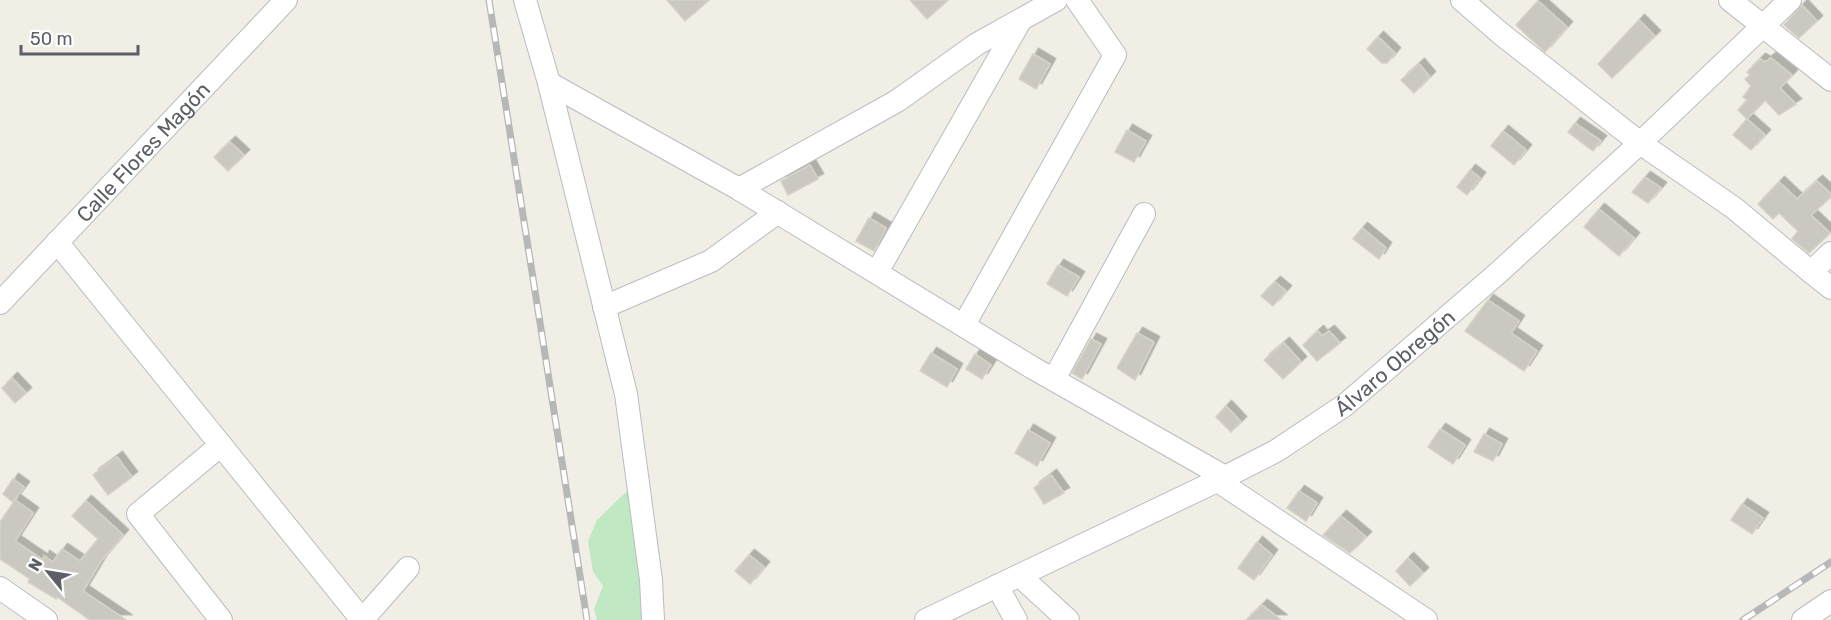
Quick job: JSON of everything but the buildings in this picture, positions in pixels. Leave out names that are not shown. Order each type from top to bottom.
[{"type":"street","name":"Calle Flores Magón","points":[[0,303],[286,0]]},
{"type":"street","points":[[525,0],[549,83],[626,394],[651,580],[653,620]]},
{"type":"street","points":[[739,189],[897,101],[977,44],[1056,0]]},
{"type":"street","points":[[964,325],[1115,55],[1077,0]]},
{"type":"street","points":[[1462,0],[1500,33],[1640,143],[1734,208],[1831,288]]},
{"type":"street","points":[[1730,0],[1831,80]]},
{"type":"street","name":"Álvaro Obregón","points":[[926,620],[1276,451],[1345,405],[1498,273],[1640,143],[1790,0]]},
{"type":"street","points":[[877,272],[1020,20]]},
{"type":"street","points":[[549,83],[739,189],[1221,479],[1426,620]]},
{"type":"street","points":[[604,307],[711,261],[778,212]]},
{"type":"street","points":[[1054,380],[1144,214]]},
{"type":"street","points":[[57,242],[363,620],[408,568]]},
{"type":"street","points":[[1811,272],[1831,253]]},
{"type":"street","points":[[221,445],[138,514],[221,620]]},
{"type":"street","points":[[1020,576],[1068,620]]},
{"type":"street","points":[[997,586],[1016,620]]},
{"type":"street","points":[[0,588],[46,620]]},
{"type":"street","points":[[1803,620],[1831,601]]},
{"type":"green space","points":[[627,491],[640,546],[646,620],[597,620],[594,609],[603,586],[593,572],[588,541],[597,520]]},
{"type":"railway","points":[[489,0],[587,620]]},
{"type":"railway","points":[[1743,620],[1831,562]]}]
